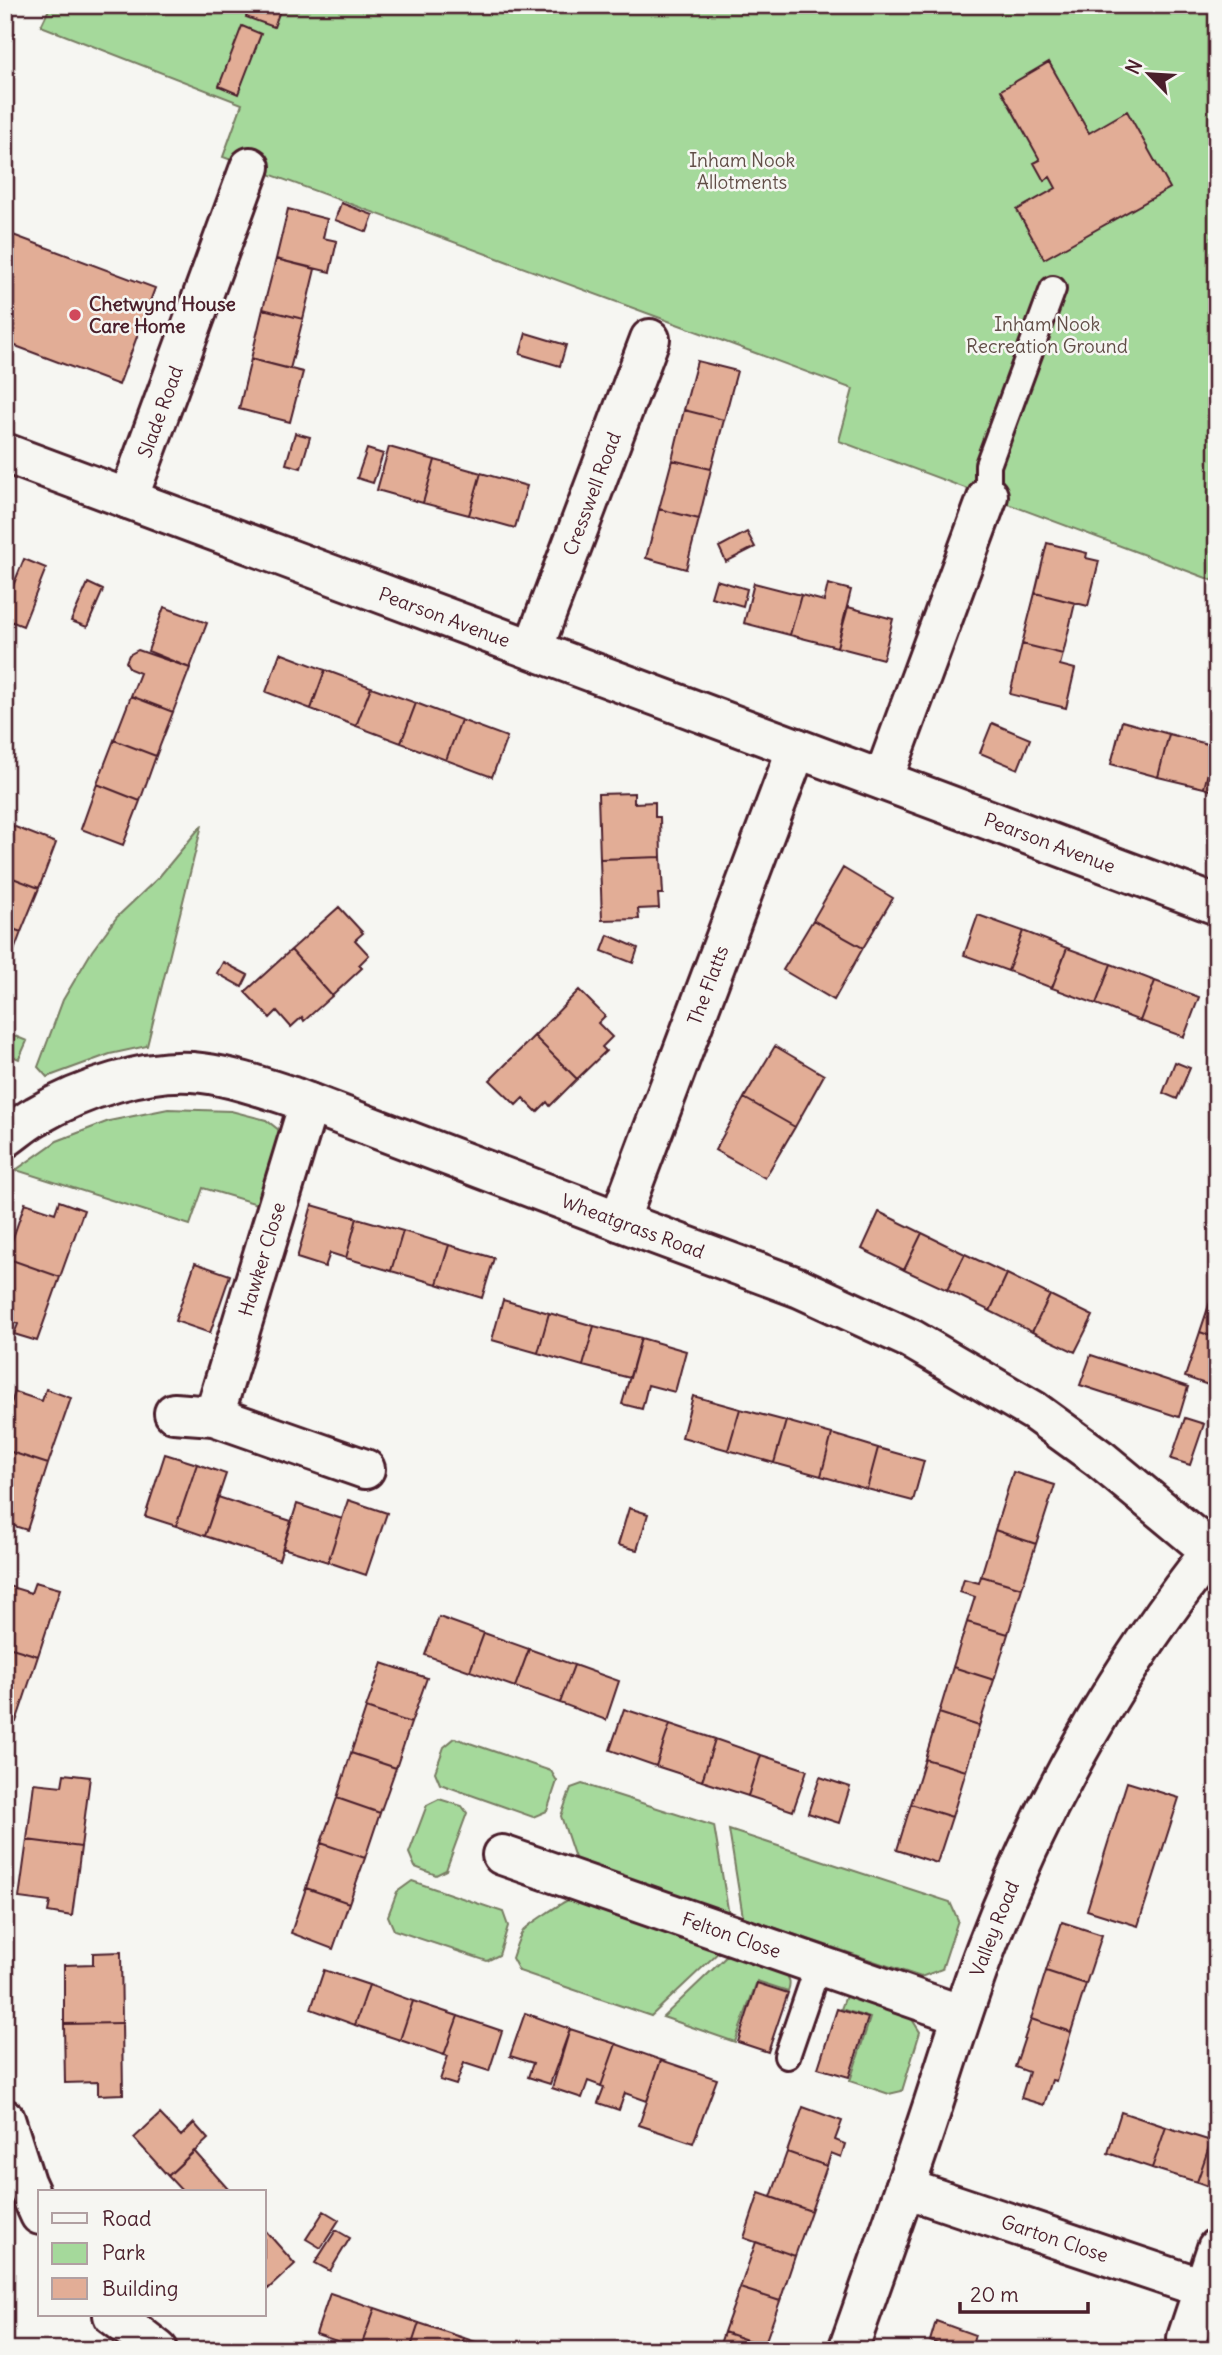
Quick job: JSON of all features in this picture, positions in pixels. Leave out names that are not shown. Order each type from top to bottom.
[{"type":"street","name":"Slade Road","points":[[128,499],[250,167]]},
{"type":"street","name":"Cresswell Road","points":[[533,649],[650,338]]},
{"type":"street","name":"Pearson Avenue","points":[[5,453],[1217,905]]},
{"type":"street","points":[[883,780],[988,496]]},
{"type":"street","name":"The Flatts","points":[[619,1221],[797,748]]},
{"type":"street","name":"Wheatgrass Road","points":[[5,1138],[34,1116],[87,1091],[150,1074],[199,1072],[245,1081],[309,1102],[800,1288],[911,1339],[1034,1411],[1214,1548]]},
{"type":"street","name":"Hawker Close","points":[[214,1416],[309,1102]]},
{"type":"street","points":[[174,1413],[214,1416],[365,1469]]},
{"type":"street","name":"Valley Road","points":[[848,2350],[962,2015],[1000,1913],[1047,1809],[1081,1746],[1160,1619],[1214,1548]]},
{"type":"street","name":"Felton Close","points":[[502,1855],[962,2015]]},
{"type":"street","points":[[5,2119],[25,2182],[38,2211]]},
{"type":"street","name":"Garton Close","points":[[905,2188],[1203,2288]]},
{"type":"street","points":[[1187,2337],[1217,2248]]},
{"type":"street","points":[[114,2316],[158,2350]]},
{"type":"lane","points":[[988,496],[988,465],[1054,289]]},
{"type":"lane","points":[[787,2056],[818,1966]]},
{"type":"green space","points":[[51,5],[1217,5],[1217,582],[839,441],[853,389],[223,157],[242,104],[41,26]]},
{"type":"green space","points":[[202,825],[147,1046],[110,1054],[47,1077],[38,1067],[63,1000],[92,951],[117,917],[159,877]]},
{"type":"green space","points":[[5,1032],[27,1041],[19,1059],[5,1053]]},
{"type":"green space","points":[[168,1109],[231,1111],[266,1120],[284,1134],[268,1197],[257,1204],[203,1188],[190,1225],[16,1170],[57,1141],[109,1121]]},
{"type":"green space","points":[[455,1738],[551,1771],[557,1781],[547,1811],[533,1817],[440,1784],[435,1772],[444,1747]]},
{"type":"green space","points":[[582,1784],[714,1826],[729,1915],[576,1861],[561,1816],[571,1788]]},
{"type":"green space","points":[[439,1799],[462,1806],[467,1813],[446,1870],[436,1875],[415,1867],[409,1853],[427,1805]]},
{"type":"green space","points":[[729,1830],[950,1902],[958,1920],[942,1969],[921,1977],[743,1917]]},
{"type":"green space","points":[[412,1881],[503,1912],[508,1926],[499,1955],[487,1961],[394,1930],[388,1916],[397,1892]]},
{"type":"green space","points":[[570,1899],[721,1950],[651,2016],[519,1971],[512,1958],[523,1931]]},
{"type":"green space","points":[[731,1952],[784,1972],[788,1976],[788,1991],[757,1981],[735,2042],[663,2017]]},
{"type":"green space","points":[[859,1995],[908,2013],[920,2032],[902,2091],[889,2094],[850,2081],[870,2018],[841,2009],[846,1996]]},
{"type":"building","points":[[251,5],[282,5],[274,27],[246,17]]},
{"type":"building","points":[[242,26],[261,34],[238,94],[219,86]]},
{"type":"building","points":[[1049,62],[1089,133],[1127,111],[1170,188],[1044,259],[1017,210],[1056,188],[1050,177],[1044,181],[1034,163],[1040,160],[1001,90]]},
{"type":"building","points":[[341,203],[373,215],[367,232],[335,220]]},
{"type":"building","points":[[288,209],[327,219],[323,238],[337,241],[330,272],[276,259]]},
{"type":"building","name":"Chetwynd House Care Home","points":[[5,232],[155,288],[119,385],[5,342]]},
{"type":"building","points":[[276,259],[315,269],[303,319],[263,309]]},
{"type":"building","points":[[263,309],[303,319],[290,369],[251,359]]},
{"type":"building","points":[[526,333],[566,345],[560,366],[520,354]]},
{"type":"building","points":[[251,359],[303,372],[290,422],[239,409]]},
{"type":"building","points":[[697,361],[737,371],[724,420],[684,410]]},
{"type":"building","points":[[684,410],[724,420],[711,469],[672,460]]},
{"type":"building","points":[[295,433],[310,437],[301,468],[286,464]]},
{"type":"building","points":[[389,447],[435,460],[423,503],[377,490]]},
{"type":"building","points":[[367,449],[383,454],[373,483],[357,478]]},
{"type":"building","points":[[435,460],[481,473],[469,515],[423,503]]},
{"type":"building","points":[[672,460],[711,469],[699,519],[659,509]]},
{"type":"building","points":[[481,473],[527,486],[515,528],[469,515]]},
{"type":"building","points":[[659,509],[699,519],[686,569],[646,558]]},
{"type":"building","points":[[747,532],[755,547],[726,562],[719,547]]},
{"type":"building","points":[[1047,543],[1087,553],[1086,558],[1099,561],[1088,606],[1035,593]]},
{"type":"building","points":[[24,559],[46,568],[23,626],[5,619],[5,605]]},
{"type":"building","points":[[716,580],[747,589],[743,606],[711,597]]},
{"type":"building","points":[[88,583],[103,590],[87,627],[71,621]]},
{"type":"building","points":[[754,583],[801,595],[790,635],[744,623]]},
{"type":"building","points":[[828,584],[851,590],[837,647],[790,635],[801,595],[824,601]]},
{"type":"building","points":[[1035,593],[1075,603],[1063,654],[1022,644]]},
{"type":"building","points":[[164,607],[207,623],[190,668],[148,651]]},
{"type":"building","points":[[848,607],[893,619],[883,659],[837,647]]},
{"type":"building","points":[[1022,644],[1063,654],[1060,665],[1075,669],[1066,708],[1010,694]]},
{"type":"building","points":[[138,650],[190,668],[173,712],[131,696],[140,673],[130,669],[126,662],[129,655]]},
{"type":"building","points":[[280,653],[325,670],[311,709],[266,692]]},
{"type":"building","points":[[325,670],[371,687],[356,726],[311,709]]},
{"type":"building","points":[[371,687],[416,703],[401,743],[356,726]]},
{"type":"building","points":[[131,696],[173,712],[156,756],[114,740]]},
{"type":"building","points":[[416,703],[461,720],[446,760],[401,743]]},
{"type":"building","points":[[461,720],[507,737],[492,777],[446,760]]},
{"type":"building","points":[[1122,721],[1169,734],[1158,777],[1111,764]]},
{"type":"building","points":[[992,723],[1030,739],[1018,769],[980,753]]},
{"type":"building","points":[[1169,734],[1215,746],[1204,788],[1158,777]]},
{"type":"building","points":[[114,740],[156,756],[140,801],[97,784]]},
{"type":"building","points":[[1217,746],[1217,792],[1204,788]]},
{"type":"building","points":[[97,784],[140,801],[123,845],[81,829]]},
{"type":"building","points":[[634,793],[634,803],[655,802],[655,817],[660,817],[661,857],[600,859],[598,794]]},
{"type":"building","points":[[5,823],[56,843],[39,888],[5,875]]},
{"type":"building","points":[[661,857],[663,894],[658,894],[659,908],[638,909],[639,919],[602,920],[600,859]]},
{"type":"building","points":[[843,868],[893,898],[863,948],[813,920]]},
{"type":"building","points":[[5,875],[39,888],[21,932],[5,926]]},
{"type":"building","points":[[339,907],[363,933],[355,940],[369,955],[359,965],[362,968],[332,996],[291,950]]},
{"type":"building","points":[[978,915],[1023,931],[1008,971],[964,955]]},
{"type":"building","points":[[813,920],[863,948],[834,1000],[783,970]]},
{"type":"building","points":[[5,926],[21,932],[5,975]]},
{"type":"building","points":[[1023,931],[1067,948],[1052,988],[1008,971]]},
{"type":"building","points":[[608,935],[638,948],[633,963],[602,951]]},
{"type":"building","points":[[1067,948],[1111,964],[1096,1004],[1052,988]]},
{"type":"building","points":[[291,950],[332,996],[304,1021],[302,1017],[291,1027],[277,1011],[270,1018],[245,992]]},
{"type":"building","points":[[223,962],[248,975],[242,987],[217,973]]},
{"type":"building","points":[[1111,964],[1155,981],[1140,1021],[1096,1004]]},
{"type":"building","points":[[1155,981],[1199,997],[1184,1037],[1140,1021]]},
{"type":"building","points":[[579,990],[605,1016],[598,1023],[612,1037],[602,1047],[606,1051],[577,1079],[534,1036]]},
{"type":"building","points":[[534,1036],[577,1079],[550,1106],[547,1102],[537,1112],[523,1098],[516,1105],[490,1080]]},
{"type":"building","points":[[775,1046],[824,1075],[795,1127],[744,1098]]},
{"type":"building","points":[[1175,1062],[1190,1068],[1177,1099],[1163,1093]]},
{"type":"building","points":[[744,1098],[795,1127],[765,1178],[715,1150]]},
{"type":"building","points":[[59,1201],[84,1210],[60,1277],[6,1258],[25,1203],[55,1213]]},
{"type":"building","points":[[312,1205],[357,1218],[346,1258],[330,1253],[325,1267],[297,1258]]},
{"type":"building","points":[[879,1212],[922,1233],[904,1270],[862,1249]]},
{"type":"building","points":[[357,1218],[403,1231],[391,1271],[346,1258]]},
{"type":"building","points":[[403,1231],[449,1245],[437,1284],[391,1271]]},
{"type":"building","points":[[922,1233],[965,1254],[947,1290],[904,1270]]},
{"type":"building","points":[[449,1245],[494,1258],[482,1298],[437,1284]]},
{"type":"building","points":[[965,1254],[1007,1274],[990,1311],[947,1290]]},
{"type":"building","points":[[6,1258],[60,1277],[37,1341],[14,1334],[18,1324],[5,1319]]},
{"type":"building","points":[[195,1263],[230,1275],[210,1333],[175,1321]]},
{"type":"building","points":[[1007,1274],[1050,1295],[1032,1332],[990,1311]]},
{"type":"building","points":[[1217,1287],[1217,1338],[1200,1332]]},
{"type":"building","points":[[1050,1295],[1093,1316],[1075,1352],[1032,1332]]},
{"type":"building","points":[[503,1300],[549,1313],[538,1353],[492,1340]]},
{"type":"building","points":[[549,1313],[594,1326],[583,1366],[538,1353]]},
{"type":"building","points":[[594,1326],[641,1338],[630,1378],[583,1366]]},
{"type":"building","points":[[1200,1332],[1217,1338],[1217,1388],[1185,1377]]},
{"type":"building","points":[[641,1338],[686,1351],[675,1392],[648,1385],[642,1409],[622,1404]]},
{"type":"building","points":[[1091,1355],[1188,1387],[1179,1417],[1080,1385]]},
{"type":"building","points":[[46,1389],[71,1398],[48,1464],[5,1450],[5,1421],[15,1392],[42,1401]]},
{"type":"building","points":[[693,1396],[740,1409],[728,1450],[682,1437]]},
{"type":"building","points":[[740,1409],[786,1421],[774,1463],[728,1450]]},
{"type":"building","points":[[1185,1418],[1204,1424],[1190,1465],[1171,1459]]},
{"type":"building","points":[[786,1421],[832,1434],[821,1476],[774,1463]]},
{"type":"building","points":[[832,1434],[878,1448],[867,1489],[821,1476]]},
{"type":"building","points":[[878,1448],[924,1461],[913,1501],[867,1489]]},
{"type":"building","points":[[5,1450],[48,1464],[27,1530],[5,1523]]},
{"type":"building","points":[[165,1454],[197,1464],[176,1526],[145,1516]]},
{"type":"building","points":[[197,1464],[226,1474],[205,1536],[176,1526]]},
{"type":"building","points":[[1013,1472],[1055,1485],[1036,1544],[995,1530]]},
{"type":"building","points":[[218,1497],[291,1521],[279,1560],[205,1536]]},
{"type":"building","points":[[348,1500],[387,1513],[366,1575],[328,1562]]},
{"type":"building","points":[[297,1504],[342,1519],[328,1562],[283,1548]]},
{"type":"building","points":[[629,1508],[648,1514],[637,1550],[618,1545]]},
{"type":"building","points":[[995,1530],[1036,1544],[1022,1588],[981,1576]]},
{"type":"building","points":[[981,1576],[1022,1588],[1008,1634],[967,1622],[975,1597],[960,1592],[964,1579],[979,1583]]},
{"type":"building","points":[[35,1582],[60,1589],[38,1656],[5,1646],[5,1585],[31,1593]]},
{"type":"building","points":[[439,1617],[484,1633],[470,1671],[425,1655]]},
{"type":"building","points":[[967,1622],[1008,1634],[994,1680],[953,1667]]},
{"type":"building","points":[[484,1633],[529,1649],[515,1687],[470,1671]]},
{"type":"building","points":[[5,1646],[38,1656],[16,1722],[5,1718]]},
{"type":"building","points":[[529,1649],[574,1665],[560,1703],[515,1687]]},
{"type":"building","points":[[382,1663],[427,1678],[411,1723],[366,1708]]},
{"type":"building","points":[[574,1665],[619,1681],[606,1720],[560,1703]]},
{"type":"building","points":[[953,1667],[994,1680],[979,1726],[939,1713]]},
{"type":"building","points":[[366,1708],[411,1723],[396,1768],[351,1753]]},
{"type":"building","points":[[624,1709],[670,1724],[656,1766],[610,1750]]},
{"type":"building","points":[[939,1713],[979,1726],[966,1771],[925,1759]]},
{"type":"building","points":[[670,1724],[715,1739],[702,1781],[656,1766]]},
{"type":"building","points":[[715,1739],[761,1755],[748,1796],[702,1781]]},
{"type":"building","points":[[351,1753],[396,1768],[380,1813],[337,1798]]},
{"type":"building","points":[[761,1755],[807,1770],[793,1811],[748,1796]]},
{"type":"building","points":[[925,1759],[966,1771],[952,1817],[911,1804]]},
{"type":"building","points":[[64,1774],[90,1777],[81,1847],[27,1840],[34,1783],[62,1786]]},
{"type":"building","points":[[820,1777],[850,1787],[839,1823],[808,1813]]},
{"type":"building","points":[[1127,1782],[1179,1798],[1138,1926],[1087,1910]]},
{"type":"building","points":[[337,1798],[380,1813],[365,1858],[321,1843]]},
{"type":"building","points":[[911,1804],[952,1817],[937,1863],[897,1850]]},
{"type":"building","points":[[27,1840],[81,1847],[72,1916],[48,1912],[50,1902],[19,1898]]},
{"type":"building","points":[[321,1843],[365,1858],[349,1903],[306,1888]]},
{"type":"building","points":[[306,1888],[349,1903],[333,1949],[291,1933]]},
{"type":"building","points":[[1062,1922],[1102,1935],[1086,1984],[1046,1971]]},
{"type":"building","points":[[121,1952],[122,2023],[64,2024],[64,1965],[93,1964],[93,1953]]},
{"type":"building","points":[[324,1970],[369,1985],[355,2025],[311,2009]]},
{"type":"building","points":[[1046,1971],[1086,1984],[1071,2032],[1031,2019]]},
{"type":"building","points":[[757,1983],[788,1993],[768,2052],[738,2042]]},
{"type":"building","points":[[369,1985],[413,2001],[400,2040],[355,2025]]},
{"type":"building","points":[[413,2001],[458,2016],[444,2055],[400,2040]]},
{"type":"building","points":[[837,2009],[868,2018],[849,2077],[818,2068]]},
{"type":"building","points":[[525,2013],[570,2029],[550,2084],[528,2077],[533,2063],[510,2056]]},
{"type":"building","points":[[458,2016],[502,2031],[489,2071],[464,2063],[456,2085],[440,2080],[448,2056],[444,2055]]},
{"type":"building","points":[[1031,2019],[1071,2032],[1056,2081],[1052,2080],[1044,2105],[1021,2098],[1029,2072],[1015,2067]]},
{"type":"building","points":[[122,2023],[123,2094],[98,2095],[98,2082],[65,2083],[64,2024]]},
{"type":"building","points":[[570,2029],[616,2044],[601,2086],[588,2081],[582,2098],[552,2088]]},
{"type":"building","points":[[616,2044],[661,2060],[647,2101],[625,2093],[619,2110],[598,2103]]},
{"type":"building","points":[[661,2060],[717,2079],[693,2143],[639,2125]]},
{"type":"building","points":[[803,2107],[842,2121],[835,2140],[845,2144],[841,2157],[831,2153],[827,2166],[787,2152]]},
{"type":"building","points":[[1121,2112],[1166,2127],[1152,2168],[1108,2153]]},
{"type":"building","points":[[160,2114],[181,2136],[194,2123],[208,2139],[168,2176],[134,2138]]},
{"type":"building","points":[[1166,2127],[1211,2141],[1197,2182],[1152,2168]]},
{"type":"building","points":[[1211,2141],[1217,2143],[1217,2189],[1197,2182]]},
{"type":"building","points":[[194,2151],[228,2189],[181,2190],[168,2176]]},
{"type":"building","points":[[787,2152],[827,2166],[811,2211],[771,2197]]},
{"type":"building","points":[[759,2193],[811,2211],[795,2256],[744,2238]]},
{"type":"building","points":[[324,2211],[339,2220],[321,2248],[306,2239]]},
{"type":"building","points":[[336,2230],[350,2238],[330,2271],[315,2263]]},
{"type":"building","points":[[266,2231],[295,2264],[268,2289],[266,2286]]},
{"type":"building","points":[[756,2242],[795,2256],[780,2301],[740,2288]]},
{"type":"building","points":[[740,2288],[780,2301],[764,2346],[724,2332]]},
{"type":"building","points":[[330,2293],[375,2308],[360,2349],[316,2334]]},
{"type":"building","points":[[375,2308],[419,2323],[410,2350],[360,2349]]},
{"type":"building","points":[[936,2321],[975,2335],[970,2350],[954,2350],[930,2341]]},
{"type":"building","points":[[419,2323],[464,2338],[460,2350],[410,2350]]},
{"type":"building","points":[[724,2332],[764,2346],[763,2350],[718,2350]]},
{"type":"building","points":[[464,2338],[499,2350],[460,2350]]},
{"type":"place","name":"Chetwynd House Care Home","points":[[75,315]]},
{"type":"park label","name":"Inham Nook Allotments","points":[[742,171]]},
{"type":"park label","name":"Inham Nook Recreation Ground","points":[[1047,335]]}]
